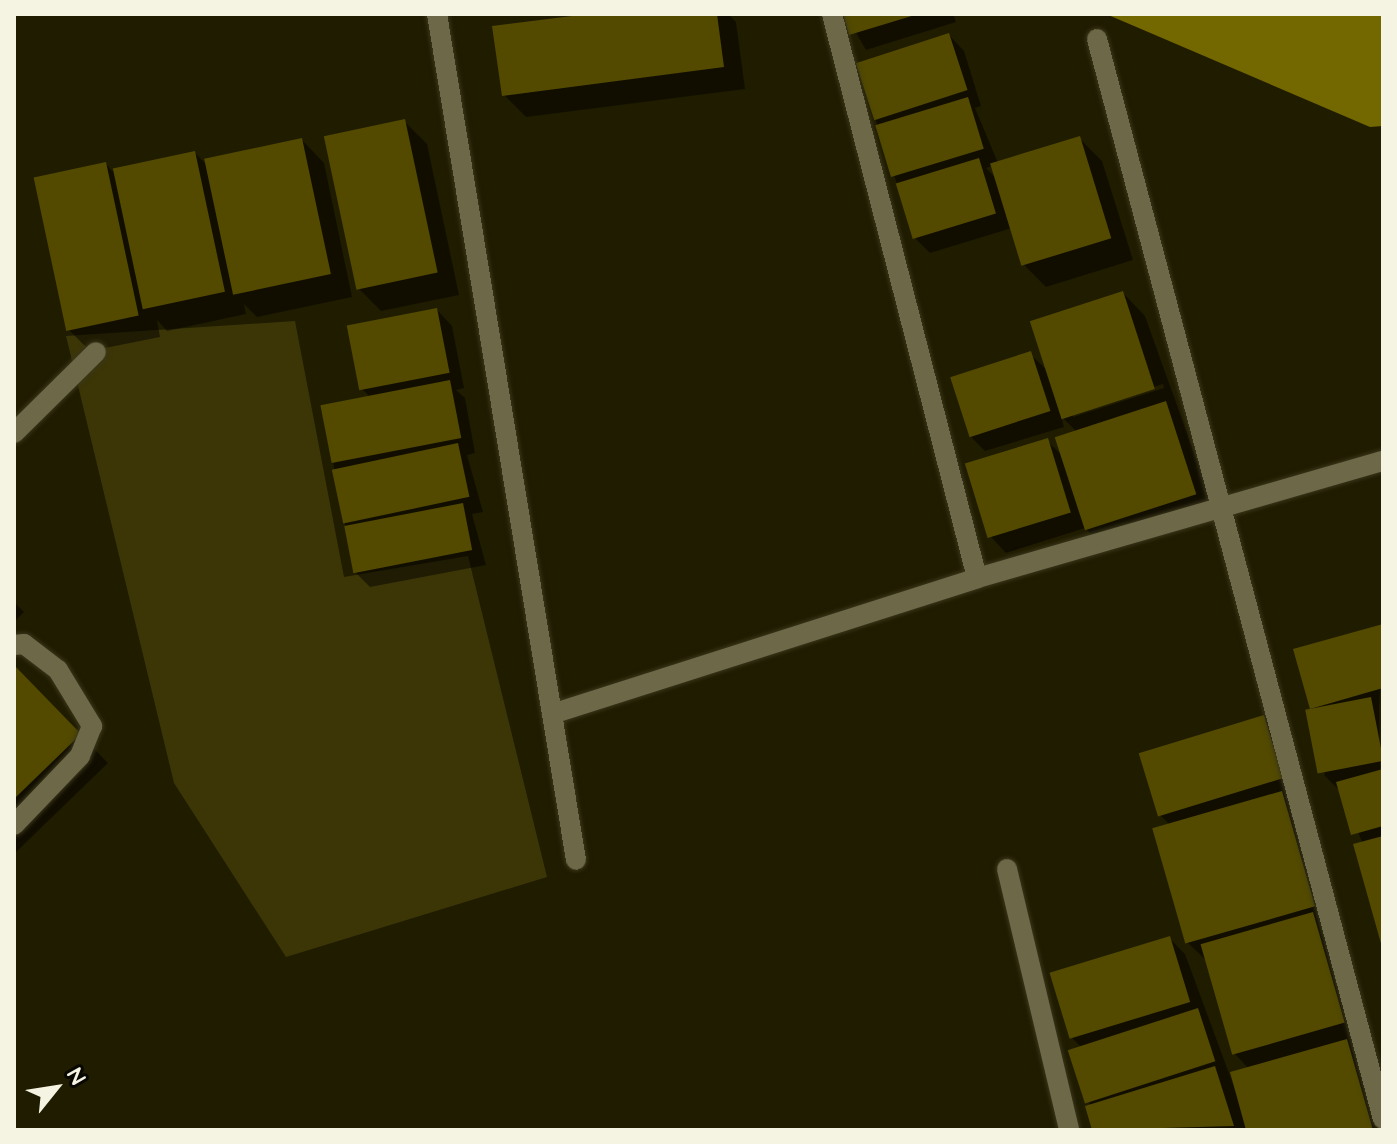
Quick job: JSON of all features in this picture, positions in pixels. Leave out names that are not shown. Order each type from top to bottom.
[{"type":"street","points":[[437,14],[576,860]]},
{"type":"street","points":[[832,14],[977,578]]},
{"type":"street","points":[[1097,39],[1383,1119]]},
{"type":"street","points":[[14,433],[96,352]]},
{"type":"street","points":[[552,714],[977,578],[1221,511],[1383,461]]},
{"type":"street","points":[[14,645],[24,644],[58,670],[92,726],[80,756],[14,825]]},
{"type":"street","points":[[1007,869],[1069,1130]]},
{"type":"shaded area","points":[[1106,14],[1383,14],[1383,126],[1370,127]]},
{"type":"shaded area","points":[[295,321],[344,577],[468,556],[547,877],[286,957],[174,783],[66,336]]},
{"type":"building","points":[[588,14],[717,14],[724,67],[502,96],[492,26]]},
{"type":"building","points":[[843,14],[915,14],[915,15],[849,35]]},
{"type":"building","points":[[949,33],[968,90],[874,120],[856,63]]},
{"type":"building","points":[[968,97],[984,149],[891,177],[875,125]]},
{"type":"building","points":[[405,119],[438,273],[356,290],[324,136]]},
{"type":"building","points":[[1080,136],[1111,238],[1021,266],[990,163]]},
{"type":"building","points":[[302,138],[331,274],[233,295],[204,159]]},
{"type":"building","points":[[195,151],[225,292],[143,309],[113,168]]},
{"type":"building","points":[[979,158],[996,213],[913,239],[896,183]]},
{"type":"building","points":[[106,162],[139,316],[66,331],[34,177]]},
{"type":"building","points":[[1123,291],[1155,389],[1062,419],[1030,321]]},
{"type":"building","points":[[437,308],[450,373],[359,390],[347,326]]},
{"type":"building","points":[[1031,351],[1050,411],[970,437],[950,377]]},
{"type":"building","points":[[450,380],[461,438],[332,463],[320,405]]},
{"type":"building","points":[[1166,401],[1196,494],[1085,530],[1055,437]]},
{"type":"building","points":[[1048,438],[1071,513],[988,538],[965,463]]},
{"type":"building","points":[[458,443],[469,497],[343,524],[332,470]]},
{"type":"building","points":[[463,503],[472,550],[353,573],[344,526]]},
{"type":"building","points":[[1383,624],[1383,688],[1310,709],[1293,649]]},
{"type":"building","points":[[14,665],[81,734],[14,799]]},
{"type":"building","points":[[1371,697],[1383,761],[1318,774],[1305,710]]},
{"type":"building","points":[[1264,715],[1283,778],[1158,816],[1139,753]]},
{"type":"building","points":[[1383,769],[1383,826],[1351,835],[1336,782]]},
{"type":"building","points":[[1282,791],[1315,906],[1185,944],[1152,828]]},
{"type":"building","points":[[1383,836],[1383,947],[1382,947],[1353,844]]},
{"type":"building","points":[[1313,912],[1345,1023],[1232,1055],[1201,944]]},
{"type":"building","points":[[1170,936],[1190,1002],[1070,1039],[1050,973]]},
{"type":"building","points":[[1198,1008],[1215,1061],[1085,1104],[1068,1050]]},
{"type":"building","points":[[1347,1039],[1373,1130],[1246,1130],[1230,1072]]},
{"type":"building","points":[[1215,1066],[1234,1126],[1092,1130],[1085,1106]]}]
